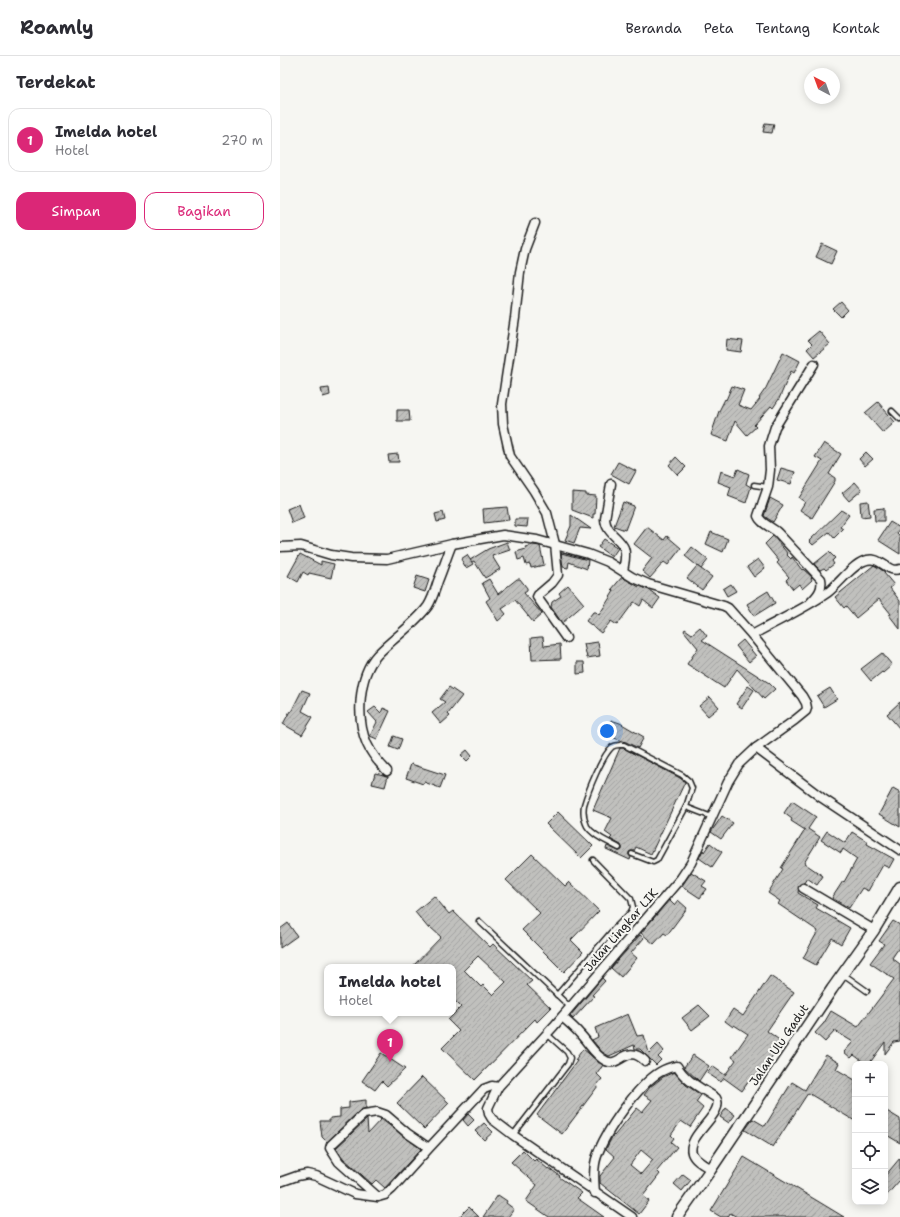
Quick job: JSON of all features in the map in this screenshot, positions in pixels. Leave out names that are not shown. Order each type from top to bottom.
[{"type":"street","points":[[535,223],[525,249],[520,272],[515,318],[502,404],[503,424],[510,456],[547,513],[555,544],[558,575],[537,597],[566,638]]},
{"type":"street","points":[[811,602],[820,591],[822,585],[821,579],[778,533],[759,519],[758,516],[768,487],[770,470],[769,446],[771,437],[775,427],[814,364]]},
{"type":"street","points":[[611,484],[605,519],[606,525],[624,548],[626,555],[623,571]]},
{"type":"street","points":[[280,547],[301,546],[331,555],[351,558],[387,559],[452,544],[503,535],[537,540],[588,554],[648,584],[724,606],[732,611],[752,635],[828,592],[864,561],[873,559],[879,561],[890,570],[900,569]]},
{"type":"street","points":[[387,772],[376,759],[367,744],[362,728],[360,701],[363,682],[368,668],[377,655],[418,618],[427,607],[433,597],[452,544]]},
{"type":"street","name":"Jalan Lingkar LIK","points":[[632,1217],[513,1135],[492,1119],[488,1108],[498,1087],[562,1017],[681,878],[691,863],[728,782],[739,764],[756,748],[796,720],[806,711],[807,708],[802,696],[752,635]]},
{"type":"street","points":[[756,748],[822,798],[900,850]]},
{"type":"street","name":"Jalan Ulu Gadut","points":[[677,1217],[874,930],[900,887]]},
{"type":"street","points":[[803,888],[874,930]]},
{"type":"street","points":[[562,1017],[579,1032],[598,1055],[606,1061],[611,1062],[631,1054],[635,1054],[645,1061]]},
{"type":"street","points":[[595,1192],[594,1179],[597,1157],[608,1134],[636,1094],[652,1078],[660,1072],[677,1066],[680,1072],[718,1101],[718,1106],[715,1112],[702,1128],[692,1146],[692,1152],[696,1158],[711,1169]]},
{"type":"street","points":[[280,1182],[307,1174],[316,1176],[355,1194],[378,1197],[385,1195],[484,1089],[492,1086],[498,1087]]},
{"type":"street","points":[[378,1197],[339,1162],[330,1148],[331,1145],[364,1114],[377,1112],[386,1115],[428,1148]]},
{"type":"lane","points":[[892,411],[900,419]]},
{"type":"lane","points":[[754,485],[768,487]]},
{"type":"lane","points":[[620,848],[593,833],[587,826],[584,818],[584,806],[591,784],[602,761],[612,746],[616,744],[624,745],[682,776],[689,781],[692,788],[686,807],[657,860],[653,862],[632,854]]},
{"type":"lane","points":[[686,807],[712,817]]},
{"type":"lane","points":[[557,995],[613,930],[631,912],[633,907],[631,899],[593,860]]},
{"type":"lane","points":[[479,921],[570,1007]]},
{"type":"lane","points":[[843,974],[866,990]]},
{"type":"lane","points":[[513,1135],[568,1064],[570,1058],[567,1052],[547,1034]]},
{"type":"building","points":[[765,123],[774,124],[772,133],[763,132]]},
{"type":"building","points":[[822,244],[837,251],[831,264],[816,257]]},
{"type":"building","points":[[841,302],[848,310],[841,317],[833,309]]},
{"type":"building","points":[[819,331],[830,344],[814,357],[807,349],[812,344],[808,340]]},
{"type":"building","points":[[727,339],[743,341],[741,352],[726,350]]},
{"type":"building","points":[[783,352],[800,361],[794,373],[791,371],[779,399],[773,408],[771,406],[754,425],[756,427],[747,435],[735,421],[728,441],[711,435],[719,411],[732,386],[744,390],[738,405],[751,410],[760,399],[759,398],[766,388]]},
{"type":"building","points":[[329,388],[330,395],[323,397],[321,389]]},
{"type":"building","points":[[878,402],[895,422],[883,433],[865,413]]},
{"type":"building","points":[[397,410],[409,410],[410,421],[397,421]]},
{"type":"building","points":[[824,443],[841,454],[829,474],[835,478],[835,481],[812,518],[800,510],[805,502],[799,498],[822,461],[815,457]]},
{"type":"building","points":[[866,452],[873,459],[865,466],[859,459]]},
{"type":"building","points":[[398,454],[399,462],[389,462],[388,455]]},
{"type":"building","points":[[676,457],[686,467],[678,475],[669,465]]},
{"type":"building","points":[[618,462],[636,471],[629,484],[611,474]]},
{"type":"building","points":[[781,468],[795,472],[791,484],[777,480]]},
{"type":"building","points":[[738,469],[749,474],[746,484],[751,487],[746,503],[728,496],[731,487],[718,482],[721,471],[735,476]]},
{"type":"building","points":[[855,482],[862,490],[849,501],[842,493]]},
{"type":"building","points":[[572,492],[586,493],[586,495],[596,496],[595,514],[593,514],[593,518],[572,510]]},
{"type":"building","points":[[770,498],[783,505],[773,522],[764,516]]},
{"type":"building","points":[[868,501],[870,516],[861,517],[860,502]]},
{"type":"building","points":[[623,502],[634,506],[625,530],[614,526]]},
{"type":"building","points":[[299,504],[304,518],[292,523],[287,509]]},
{"type":"building","points":[[507,507],[509,520],[484,523],[483,509]]},
{"type":"building","points":[[884,508],[884,521],[875,521],[874,509]]},
{"type":"building","points":[[841,510],[849,515],[840,527],[843,529],[834,538],[829,532],[813,545],[809,541]]},
{"type":"building","points":[[443,512],[445,520],[437,522],[435,514]]},
{"type":"building","points":[[571,515],[591,529],[580,528],[574,543],[565,540],[571,526]]},
{"type":"building","points":[[515,519],[528,519],[527,527],[515,526]]},
{"type":"building","points":[[890,522],[900,528],[897,533],[900,536],[900,554],[878,540]]},
{"type":"building","points":[[647,527],[664,540],[667,536],[681,548],[668,565],[664,562],[650,578],[642,571],[652,558],[634,544]]},
{"type":"building","points":[[711,532],[728,539],[723,552],[706,544]]},
{"type":"building","points":[[773,536],[788,554],[787,555],[791,559],[792,557],[802,570],[803,569],[812,577],[812,580],[802,589],[799,584],[793,589],[786,580],[789,577],[777,563],[779,561],[765,544]]},
{"type":"building","points":[[604,539],[618,548],[612,557],[598,547]]},
{"type":"building","points":[[507,542],[510,550],[492,556],[500,569],[485,578],[474,561],[472,562],[470,560],[488,549]]},
{"type":"building","points":[[533,545],[540,546],[544,565],[531,568],[530,564],[526,565],[524,558],[518,560],[516,552]]},
{"type":"building","points":[[692,547],[708,560],[701,569],[685,556]]},
{"type":"building","points":[[829,552],[835,558],[832,561],[834,564],[826,570],[824,568],[820,570],[814,564]]},
{"type":"building","points":[[561,553],[588,560],[587,569],[569,562],[568,568],[563,567]]},
{"type":"building","points":[[300,554],[321,565],[321,561],[334,564],[331,578],[309,573],[308,575],[303,572],[298,582],[288,576]]},
{"type":"building","points":[[467,555],[473,564],[466,568],[461,559]]},
{"type":"building","points":[[758,559],[765,568],[754,577],[747,567]]},
{"type":"building","points":[[874,565],[885,572],[884,573],[894,585],[890,588],[900,601],[900,629],[889,615],[891,614],[879,599],[856,618],[846,606],[844,608],[835,597]]},
{"type":"building","points":[[697,566],[712,577],[702,590],[687,578]]},
{"type":"building","points":[[417,576],[429,580],[425,592],[413,588]]},
{"type":"building","points":[[622,577],[639,587],[640,586],[649,590],[660,598],[653,608],[643,600],[640,606],[634,602],[617,625],[611,621],[601,633],[586,621],[593,612],[596,612],[599,615],[614,591],[612,589]]},
{"type":"building","points":[[489,579],[498,594],[517,579],[520,579],[527,588],[527,591],[524,593],[542,614],[533,622],[515,600],[502,609],[506,614],[498,621],[486,601],[490,598],[482,583]]},
{"type":"building","points":[[731,584],[736,591],[727,596],[723,589]]},
{"type":"building","points":[[568,585],[584,604],[562,623],[551,607],[552,602],[561,596],[559,593]]},
{"type":"building","points":[[768,591],[775,603],[754,616],[747,604]]},
{"type":"building","points":[[700,627],[707,636],[702,640],[769,683],[775,689],[764,699],[737,669],[724,688],[687,664],[698,648],[684,631],[685,629],[692,634]]},
{"type":"building","points":[[543,637],[544,646],[560,644],[561,659],[532,660],[531,638]]},
{"type":"building","points":[[743,640],[756,656],[749,662],[736,646]]},
{"type":"building","points":[[598,642],[600,656],[587,658],[584,644]]},
{"type":"building","points":[[882,653],[892,665],[871,681],[861,669]]},
{"type":"building","points":[[577,662],[584,662],[585,673],[577,674]]},
{"type":"building","points":[[748,686],[754,690],[742,708],[736,704]]},
{"type":"building","points":[[449,687],[462,696],[448,714],[450,716],[441,724],[432,713],[445,702],[440,699]]},
{"type":"building","points":[[830,688],[837,699],[824,707],[817,696]]},
{"type":"building","points":[[302,690],[310,693],[302,711],[313,717],[302,735],[283,724]]},
{"type":"building","points":[[710,697],[719,707],[708,716],[699,706]]},
{"type":"building","points":[[900,702],[900,729],[887,714]]},
{"type":"building","points":[[375,707],[381,713],[383,708],[390,711],[377,739],[370,736],[377,722],[368,712]]},
{"type":"building","points":[[611,720],[620,723],[644,737],[638,748],[605,735]]},
{"type":"building","points":[[394,736],[402,739],[398,750],[390,747]]},
{"type":"building","points":[[620,748],[623,748],[685,782],[651,854],[636,847],[634,851],[629,852],[631,857],[630,860],[606,849],[607,846],[619,851],[622,850],[622,848],[621,845],[610,839],[612,837],[605,832],[612,818],[593,810]]},
{"type":"building","points":[[467,750],[472,756],[467,761],[461,755]]},
{"type":"building","points":[[411,764],[445,775],[440,788],[424,782],[423,784],[406,778]]},
{"type":"building","points":[[375,773],[388,776],[385,787],[372,784]]},
{"type":"building","points":[[893,788],[900,792],[900,827],[879,814]]},
{"type":"building","points":[[792,801],[816,817],[808,829],[820,837],[804,863],[823,876],[817,885],[807,878],[804,883],[799,885],[798,893],[818,905],[816,908],[850,928],[841,944],[832,938],[816,965],[803,958],[818,931],[778,904],[780,901],[768,893],[783,869],[781,868],[805,830],[791,821],[792,819],[784,813]]},
{"type":"building","points":[[558,812],[593,846],[581,858],[546,824]]},
{"type":"building","points":[[722,816],[733,823],[721,839],[711,832]]},
{"type":"building","points":[[827,831],[845,843],[852,832],[868,842],[867,844],[894,859],[889,868],[883,865],[868,891],[862,888],[849,908],[832,898],[843,881],[844,882],[857,859],[843,849],[841,853],[821,840]]},
{"type":"building","points":[[710,843],[722,852],[712,867],[699,858],[703,850],[704,852]]},
{"type":"building","points":[[532,854],[565,886],[569,882],[599,911],[571,940],[583,952],[564,972],[522,930],[540,913],[506,880]]},
{"type":"building","points":[[691,872],[706,881],[702,886],[707,889],[700,898],[682,886]]},
{"type":"building","points":[[434,896],[449,914],[453,911],[490,947],[493,944],[532,981],[527,985],[551,1008],[537,1022],[535,1019],[475,1080],[442,1048],[459,1031],[448,1020],[452,1016],[456,1016],[456,1012],[461,1007],[456,1002],[456,964],[415,964],[441,937],[430,927],[429,929],[415,912]],"holes":[[[478,956],[506,982],[493,995],[483,985],[481,987],[464,970]]]},
{"type":"building","points":[[669,900],[674,905],[678,900],[687,908],[667,935],[664,933],[654,944],[641,933]]},
{"type":"building","points":[[893,921],[900,925],[900,946],[892,958],[900,964],[900,1041],[894,1042],[885,1054],[885,1042],[871,1061],[862,1061],[854,1055],[851,1058],[844,1052],[853,1042],[835,1031],[825,1042],[815,1033],[824,1023],[831,1011],[858,1027],[894,979],[870,963],[884,944],[879,941]]},
{"type":"building","points":[[288,923],[297,936],[280,948],[280,929]]},
{"type":"building","points":[[640,935],[644,938],[631,953],[637,958],[621,977],[611,968]]},
{"type":"building","points":[[770,976],[794,992],[767,1031],[782,1042],[757,1078],[753,1075],[742,1091],[724,1078],[721,1082],[707,1073],[712,1066],[725,1075],[736,1060],[732,1057],[748,1034],[734,1025],[733,1027],[725,1021],[733,1009],[743,1016]]},
{"type":"building","points":[[602,978],[605,981],[592,995],[594,996],[573,1019],[570,1016]]},
{"type":"building","points":[[699,1005],[710,1016],[692,1030],[682,1018]]},
{"type":"building","points":[[628,1014],[637,1036],[644,1035],[649,1053],[658,1044],[664,1051],[658,1057],[661,1060],[656,1065],[640,1049],[635,1049],[634,1045],[609,1056],[602,1052],[592,1040],[598,1037],[595,1028]]},
{"type":"building","points":[[583,1049],[603,1065],[597,1074],[602,1079],[562,1134],[537,1115],[577,1061],[575,1060]]},
{"type":"building","points":[[381,1053],[405,1069],[387,1086],[382,1081],[375,1090],[362,1081]]},
{"type":"building","points":[[693,1055],[709,1066],[699,1081],[684,1067]]},
{"type":"building","points":[[826,1055],[839,1063],[836,1069],[852,1078],[852,1119],[808,1093],[773,1147],[745,1130],[753,1119],[765,1126],[792,1082],[805,1090]]},
{"type":"building","points":[[674,1072],[686,1085],[701,1095],[696,1102],[703,1108],[690,1127],[681,1121],[671,1135],[674,1138],[671,1142],[677,1147],[657,1171],[660,1174],[643,1196],[649,1201],[639,1214],[600,1183],[600,1176],[615,1157],[606,1149],[613,1135],[614,1136],[637,1108],[642,1112],[652,1100],[644,1095],[650,1087],[663,1077]],"holes":[[[641,1150],[653,1160],[641,1174],[630,1165]]]},
{"type":"building","points":[[422,1077],[449,1103],[424,1129],[397,1103]]},
{"type":"building","points":[[366,1100],[366,1108],[360,1110],[327,1142],[322,1137],[320,1121],[330,1121],[330,1118],[340,1117],[340,1109],[349,1108],[349,1102]]},
{"type":"building","points":[[726,1108],[735,1115],[729,1123],[720,1117]]},
{"type":"building","points":[[888,1112],[900,1119],[900,1143],[888,1136]]},
{"type":"building","points":[[468,1114],[474,1120],[468,1126],[463,1120]]},
{"type":"building","points":[[367,1119],[368,1133],[381,1119],[421,1149],[385,1188],[376,1180],[372,1184],[343,1158],[336,1148]]},
{"type":"building","points":[[484,1123],[493,1132],[484,1140],[475,1131]]},
{"type":"building","points":[[523,1150],[534,1161],[536,1159],[582,1193],[577,1198],[604,1217],[549,1217],[526,1201],[537,1185],[511,1162]]},
{"type":"building","points":[[744,1157],[844,1217],[737,1217],[730,1213],[728,1217],[721,1217],[711,1211]]},
{"type":"building","points":[[900,1158],[900,1180],[888,1194],[888,1172]]},
{"type":"building","points":[[683,1174],[691,1180],[682,1191],[674,1184]]},
{"type":"building","points":[[498,1195],[507,1201],[506,1203],[514,1209],[508,1217],[483,1217]]},
{"type":"building","points":[[469,1207],[479,1217],[459,1217]]},
{"type":"place","name":"Imelda hotel","points":[[390,1062]]}]
